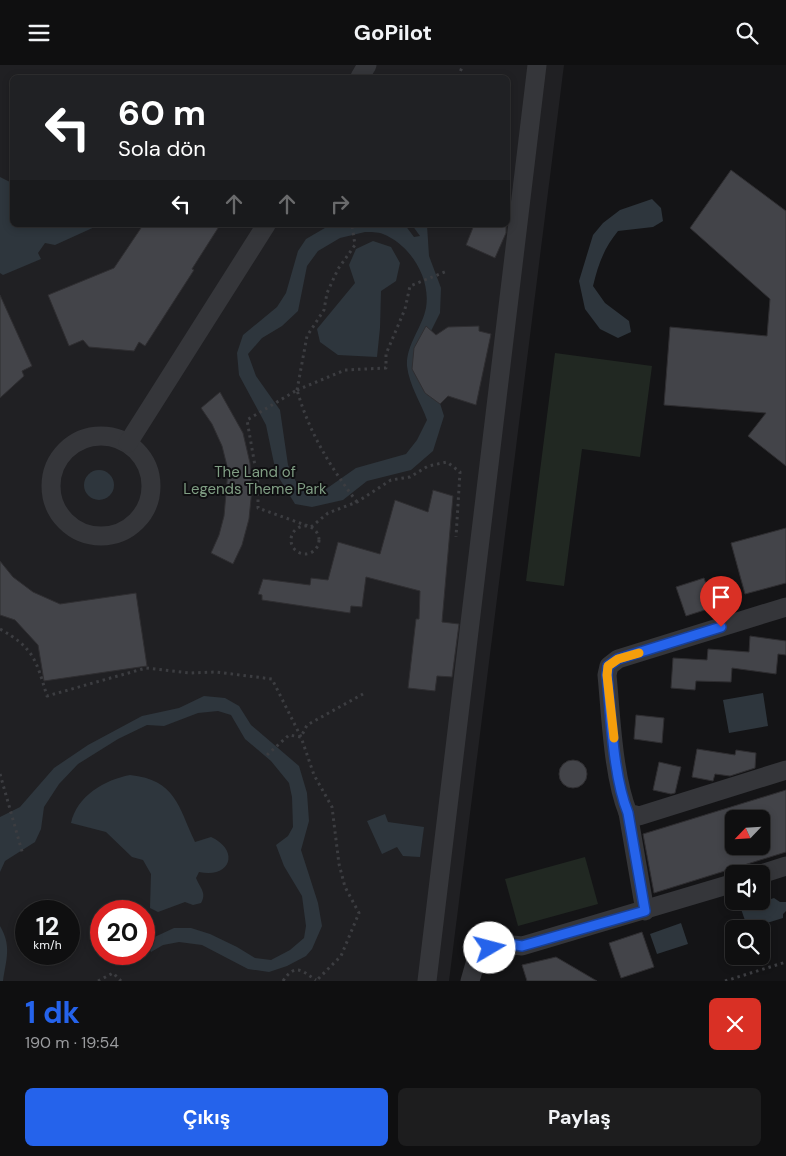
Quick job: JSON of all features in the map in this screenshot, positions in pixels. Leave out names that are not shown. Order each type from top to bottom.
[{"type":"street","points":[[427,981],[537,65]]},
{"type":"street","points":[[128,443],[265,227]]},
{"type":"street","points":[[105,435],[128,443],[146,461],[151,477],[152,494],[146,510],[136,523],[122,533],[106,537],[90,535],[74,529],[62,518],[54,503],[51,487],[53,470],[61,455],[73,444],[88,437],[105,435]]},
{"type":"street","points":[[645,911],[628,813],[623,800],[618,772],[607,675],[608,666],[618,659],[786,607]]},
{"type":"street","points":[[628,813],[639,816],[786,770]]},
{"type":"street","points":[[770,871],[786,866]]},
{"type":"street","points":[[470,981],[478,953],[503,943],[522,946],[725,886]]},
{"type":"path","points":[[352,227],[355,245],[338,269],[327,293],[324,310],[307,336],[297,390],[302,409],[321,450],[336,474],[357,501]]},
{"type":"path","points":[[447,271],[410,286],[405,309],[386,354],[386,368],[345,370],[287,395],[247,420],[258,483],[258,508],[311,527],[318,534],[319,543],[314,551],[300,552],[294,547],[293,534],[299,527],[311,527],[328,513],[357,501],[391,480],[410,477],[428,467],[446,462],[460,472],[456,537]]},
{"type":"path","points":[[0,629],[17,638],[36,659],[46,696],[146,668],[190,673],[216,672],[272,679],[301,737],[314,775],[332,807],[339,864],[345,887],[359,913],[341,956],[317,981],[306,971],[300,970],[288,974],[283,981]]},
{"type":"path","points":[[301,737],[307,725],[362,694]]},
{"type":"path","points":[[267,755],[289,735],[301,737]]},
{"type":"path","points":[[0,774],[23,855]]},
{"type":"path","points":[[725,981],[786,962]]},
{"type":"path","points":[[98,981],[113,973],[121,981]]},
{"type":"shaded area","name":"The Land of Legends Theme Park","points":[[0,65],[564,65],[449,981],[0,981]]},
{"type":"shaded area","points":[[0,177],[10,182],[10,227],[95,227],[55,245],[45,243],[38,253],[41,259],[3,275],[0,273]]},
{"type":"shaded area","points":[[652,199],[661,208],[663,221],[653,227],[618,231],[602,257],[593,286],[605,303],[629,321],[631,332],[618,338],[600,329],[585,309],[579,281],[593,235],[603,223],[620,210]]},
{"type":"shaded area","points":[[327,227],[406,227],[414,237],[420,236],[413,227],[427,227],[429,256],[441,288],[440,313],[431,331],[425,356],[444,416],[433,451],[411,470],[367,481],[343,500],[312,507],[295,504],[276,473],[266,425],[239,375],[237,353],[243,335],[277,307],[286,293],[298,251],[306,239]],"holes":[[[365,232],[376,232],[393,239],[402,246],[417,264],[425,286],[426,308],[409,351],[407,366],[413,387],[427,420],[417,440],[406,454],[356,468],[326,489],[307,493],[298,486],[288,465],[280,410],[256,376],[248,354],[262,338],[282,326],[298,311],[307,266],[318,251],[340,238]]]},
{"type":"shaded area","points":[[373,241],[391,247],[400,263],[396,281],[381,291],[377,357],[338,355],[320,342],[317,329],[355,283],[349,265],[356,249]]},
{"type":"shaded area","points":[[555,353],[652,366],[640,457],[582,449],[564,586],[526,581]]},
{"type":"shaded area","points":[[99,470],[105,471],[113,479],[113,491],[105,499],[99,500],[93,499],[85,491],[84,485],[85,479],[93,471]]},
{"type":"shaded area","points":[[763,693],[768,726],[729,733],[723,700]]},
{"type":"shaded area","points":[[204,696],[225,698],[239,706],[251,725],[299,766],[307,793],[309,821],[301,850],[318,903],[322,926],[312,949],[306,956],[287,966],[269,972],[248,969],[202,945],[179,942],[163,945],[155,950],[155,937],[174,928],[191,928],[210,934],[255,958],[271,960],[290,950],[304,938],[306,926],[302,896],[284,866],[276,845],[288,836],[293,827],[292,797],[289,783],[271,761],[245,739],[231,715],[218,711],[198,713],[164,726],[147,725],[118,739],[78,764],[59,784],[44,807],[41,829],[35,842],[5,861],[0,872],[0,817],[20,807],[54,768],[88,745],[142,716],[179,708]]},
{"type":"shaded area","points":[[130,775],[145,778],[166,789],[179,806],[195,842],[211,837],[226,849],[228,862],[225,867],[210,873],[199,872],[196,878],[203,893],[201,903],[193,905],[185,902],[158,912],[155,910],[155,900],[150,900],[151,874],[143,860],[132,857],[106,832],[71,823],[74,813],[85,797],[101,785]]},
{"type":"shaded area","points":[[385,814],[388,822],[424,827],[420,857],[403,856],[397,847],[382,854],[367,821]]},
{"type":"shaded area","points":[[585,857],[598,904],[518,926],[505,879]]},
{"type":"shaded area","points":[[774,898],[780,902],[786,902],[786,911],[783,914],[783,918],[770,922],[770,920],[745,920],[741,910],[770,910],[770,899]]},
{"type":"shaded area","points":[[681,923],[688,944],[657,954],[650,934]]},
{"type":"shaded area","points":[[0,926],[4,933],[7,947],[7,960],[3,981],[0,981]]},
{"type":"building","points":[[731,170],[786,211],[786,466],[748,436],[766,413],[664,405],[670,327],[767,336],[770,299],[690,228]]},
{"type":"building","points":[[142,227],[219,227],[192,269],[194,270],[145,346],[139,342],[134,351],[89,347],[83,340],[69,346],[48,295],[114,268]]},
{"type":"building","points":[[473,227],[506,227],[506,233],[495,258],[466,245]]},
{"type":"building","points":[[0,295],[32,366],[22,371],[24,376],[0,398]]},
{"type":"building","points":[[426,326],[436,335],[448,327],[479,326],[479,331],[491,334],[476,405],[448,396],[440,404],[425,393],[412,369],[414,348]]},
{"type":"building","points":[[220,392],[243,433],[250,463],[252,489],[249,519],[242,545],[233,564],[211,553],[219,535],[224,516],[228,470],[222,446],[212,424],[201,408]]},
{"type":"building","points":[[433,490],[453,496],[442,622],[459,624],[452,677],[437,676],[435,691],[408,688],[416,619],[419,619],[420,591],[366,577],[362,607],[351,606],[350,613],[262,600],[262,595],[258,594],[263,579],[310,585],[311,578],[328,580],[338,542],[380,554],[395,500],[428,512]]},
{"type":"building","points":[[786,528],[786,583],[745,594],[731,543]]},
{"type":"building","points":[[0,561],[13,577],[33,592],[60,604],[136,593],[147,666],[44,681],[38,645],[15,620],[0,615]]},
{"type":"building","points":[[704,578],[714,607],[686,616],[676,587]]},
{"type":"building","points":[[750,636],[786,641],[786,655],[778,654],[776,674],[732,668],[731,682],[696,681],[695,690],[671,688],[673,658],[707,660],[708,649],[749,652]]},
{"type":"building","points":[[636,715],[664,718],[662,743],[634,739]]},
{"type":"building","points":[[697,749],[735,755],[736,750],[756,753],[755,768],[730,776],[715,774],[713,781],[692,777]]},
{"type":"building","points":[[573,760],[583,764],[587,774],[583,784],[573,788],[563,784],[559,774],[563,764]]},
{"type":"building","points":[[659,762],[681,767],[675,793],[671,794],[653,790]]},
{"type":"building","points":[[786,790],[786,852],[744,865],[725,865],[725,871],[654,893],[643,834]]},
{"type":"building","points":[[642,932],[654,967],[621,978],[609,943]]},
{"type":"building","points":[[556,957],[597,981],[527,981],[522,965]]},
{"type":"slow traffic","points":[[614,738],[607,675],[608,666],[618,659],[639,653]]},
{"type":"route","points":[[490,948],[503,943],[522,946],[645,911],[628,813],[623,800],[618,772],[607,675],[608,666],[618,659],[721,627]]}]
